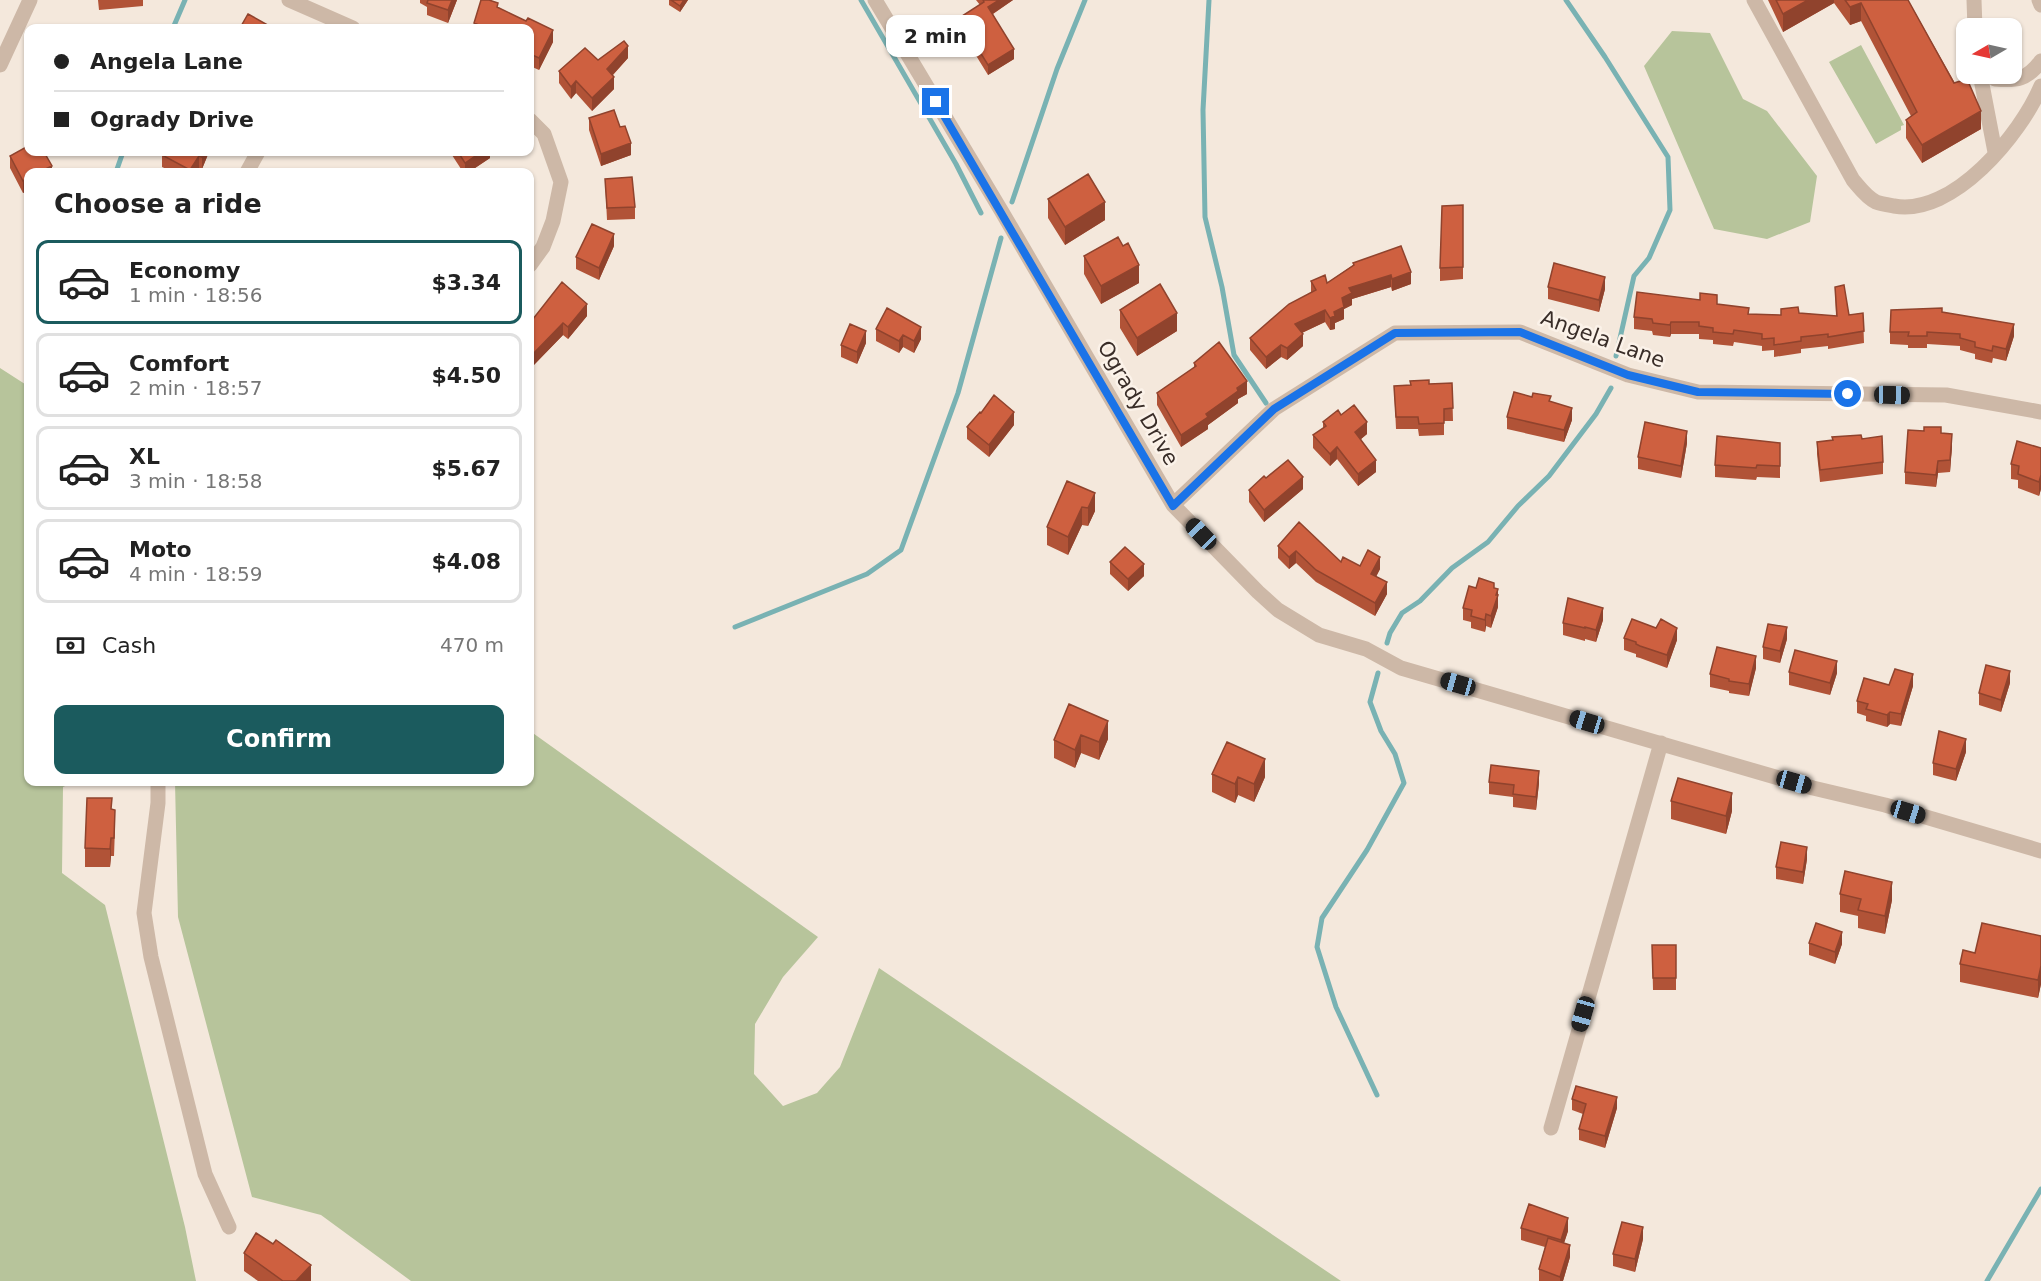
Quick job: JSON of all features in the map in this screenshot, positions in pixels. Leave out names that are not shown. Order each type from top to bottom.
[{"type":"street","points":[[0,65],[30,0]]},
{"type":"street","points":[[289,0],[324,23]]},
{"type":"street","name":"Ogrady Drive","points":[[875,0],[1002,212],[1173,506],[1278,610],[1319,635],[1365,649],[1401,668],[1813,788],[1908,812],[2041,851]]},
{"type":"street","points":[[1754,0],[1853,180],[1864,193],[1877,202],[1898,206],[1920,206],[1965,184],[2026,118],[2041,86]]},
{"type":"street","points":[[1974,0],[1975,18]]},
{"type":"street","points":[[2038,0],[2041,5]]},
{"type":"street","points":[[2022,77],[2034,71],[2041,61]]},
{"type":"street","points":[[1982,84],[1995,152]]},
{"type":"street","points":[[534,124],[544,134],[561,182],[553,221],[543,247],[534,259]]},
{"type":"street","name":"Angela Lane","points":[[1173,506],[1274,409],[1395,333],[1520,332],[1628,375],[1698,392],[1946,396],[2041,412]]},
{"type":"street","points":[[1551,1128],[1661,743]]},
{"type":"street","points":[[158,786],[158,803],[144,913],[151,957],[205,1174],[229,1227]]},
{"type":"green space","points":[[1672,31],[1710,33],[1743,99],[1767,111],[1817,176],[1810,222],[1767,239],[1714,229],[1644,66]]},
{"type":"green space","points":[[1861,45],[1904,125],[1901,126],[1901,130],[1876,144],[1829,62]]},
{"type":"green space","points":[[0,368],[24,383],[24,786],[65,786],[63,787],[62,873],[105,905],[185,1227],[196,1281],[0,1281]]},
{"type":"green space","points":[[534,734],[818,937],[783,977],[755,1024],[754,1074],[783,1106],[817,1093],[840,1067],[879,968],[1341,1281],[411,1281],[321,1215],[252,1197],[178,917],[175,786],[534,786]]},
{"type":"building","points":[[428,0],[452,0],[448,10],[427,3]]},
{"type":"building","points":[[481,0],[489,0],[498,3],[497,7],[526,21],[528,18],[553,30],[539,58],[534,56],[534,24],[474,23]]},
{"type":"building","points":[[671,0],[684,0],[680,6]]},
{"type":"building","points":[[983,0],[999,0],[988,7],[1014,49],[988,65],[959,18],[984,2]]},
{"type":"building","points":[[1776,0],[1808,0],[1783,14]]},
{"type":"building","points":[[1845,0],[1908,0],[1954,83],[1969,84],[1981,111],[1922,145],[1906,120],[1917,112],[1861,3],[1850,7]]},
{"type":"building","points":[[248,14],[266,24],[242,24]]},
{"type":"building","points":[[624,41],[628,46],[607,69],[614,77],[592,98],[576,81],[571,87],[559,71],[585,48],[598,60]]},
{"type":"building","points":[[614,110],[620,127],[625,126],[631,143],[601,154],[589,118]]},
{"type":"building","points":[[24,148],[24,156],[46,156],[52,166],[24,168],[23,181],[10,156]]},
{"type":"building","points":[[164,156],[199,156],[191,168],[186,168]]},
{"type":"building","points":[[461,156],[475,156],[465,163]]},
{"type":"building","points":[[1088,174],[1105,202],[1065,227],[1048,199]]},
{"type":"building","points":[[632,177],[635,207],[607,208],[605,179]]},
{"type":"building","points":[[1463,205],[1463,267],[1440,268],[1442,206]]},
{"type":"building","points":[[592,224],[614,234],[599,268],[576,257]]},
{"type":"building","points":[[1118,237],[1123,246],[1128,243],[1139,265],[1101,286],[1084,256]]},
{"type":"building","points":[[1401,246],[1411,272],[1392,279],[1391,275],[1349,288],[1352,293],[1342,298],[1344,307],[1334,312],[1335,316],[1330,318],[1325,310],[1295,324],[1303,334],[1287,348],[1281,345],[1266,357],[1250,338],[1289,304],[1316,290],[1311,281],[1325,275],[1327,283],[1354,265],[1353,263]]},
{"type":"building","points":[[1554,263],[1605,277],[1599,300],[1548,287]]},
{"type":"building","points":[[562,282],[587,304],[568,327],[563,323],[534,353],[534,318]]},
{"type":"building","points":[[1160,284],[1177,313],[1137,338],[1120,310]]},
{"type":"building","points":[[1844,285],[1849,315],[1863,313],[1864,331],[1828,337],[1828,334],[1801,337],[1801,341],[1774,345],[1774,338],[1762,339],[1762,334],[1734,330],[1733,334],[1713,332],[1713,328],[1699,326],[1699,322],[1671,322],[1670,325],[1653,323],[1652,319],[1634,317],[1637,292],[1700,300],[1700,293],[1717,295],[1717,304],[1749,308],[1748,314],[1781,315],[1781,309],[1798,307],[1799,313],[1837,316],[1835,287]]},
{"type":"building","points":[[887,308],[921,327],[914,341],[903,335],[899,341],[876,329]]},
{"type":"building","points":[[1942,308],[1942,312],[2014,324],[2006,349],[1993,346],[1992,351],[1975,347],[1975,342],[1960,338],[1960,334],[1927,332],[1927,336],[1908,336],[1909,332],[1890,332],[1891,310]]},
{"type":"building","points":[[850,324],[866,331],[857,352],[841,345]]},
{"type":"building","points":[[1219,342],[1247,381],[1237,388],[1238,391],[1206,414],[1208,417],[1181,435],[1157,393],[1196,366],[1194,363]]},
{"type":"building","points":[[1429,380],[1429,384],[1452,383],[1453,408],[1444,409],[1444,423],[1419,424],[1418,417],[1396,417],[1394,386],[1411,385],[1410,381]]},
{"type":"building","points":[[1514,392],[1532,397],[1533,393],[1551,396],[1549,401],[1572,408],[1564,430],[1507,417]]},
{"type":"building","points":[[994,395],[1014,412],[989,445],[967,427]]},
{"type":"building","points":[[1354,405],[1367,422],[1355,432],[1376,460],[1358,474],[1337,447],[1330,454],[1313,435],[1326,426],[1323,422],[1338,410],[1341,415]]},
{"type":"building","points":[[1645,422],[1687,431],[1681,466],[1638,457]]},
{"type":"building","points":[[1924,427],[1941,427],[1941,433],[1952,434],[1950,460],[1938,461],[1936,475],[1905,472],[1908,430],[1924,431]]},
{"type":"building","points":[[1861,435],[1862,439],[1882,436],[1883,462],[1820,470],[1817,442],[1833,440],[1832,437]]},
{"type":"building","points":[[1717,436],[1780,443],[1780,466],[1757,465],[1756,468],[1715,465]]},
{"type":"building","points":[[2017,441],[2041,448],[2039,482],[2018,474],[2019,466],[2011,464]]},
{"type":"building","points":[[1288,460],[1303,477],[1264,510],[1249,490],[1264,476],[1266,478]]},
{"type":"building","points":[[1067,481],[1095,493],[1088,508],[1082,507],[1068,537],[1047,527]]},
{"type":"building","points":[[1299,522],[1341,562],[1343,557],[1360,566],[1368,550],[1380,557],[1371,574],[1387,582],[1375,603],[1316,570],[1296,551],[1289,557],[1278,546]]},
{"type":"building","points":[[1125,547],[1144,564],[1128,579],[1110,562]]},
{"type":"building","points":[[1479,578],[1494,583],[1494,588],[1498,589],[1491,616],[1486,614],[1485,620],[1471,616],[1472,610],[1463,608],[1469,586],[1476,588]]},
{"type":"building","points":[[1568,598],[1603,608],[1596,630],[1563,623]]},
{"type":"building","points":[[1632,619],[1656,628],[1661,619],[1677,628],[1667,655],[1624,638]]},
{"type":"building","points":[[1768,624],[1787,627],[1780,651],[1763,647]]},
{"type":"building","points":[[1717,647],[1756,656],[1749,684],[1729,681],[1729,679],[1710,674]]},
{"type":"building","points":[[1795,650],[1837,661],[1830,683],[1789,672]]},
{"type":"building","points":[[1986,665],[2010,671],[2001,700],[1979,693]]},
{"type":"building","points":[[1895,669],[1913,674],[1901,714],[1890,712],[1887,715],[1866,709],[1868,704],[1857,701],[1864,678],[1889,685]]},
{"type":"building","points":[[1069,704],[1108,721],[1099,742],[1081,735],[1075,750],[1054,740]]},
{"type":"building","points":[[1939,731],[1966,739],[1956,769],[1933,763]]},
{"type":"building","points":[[1227,742],[1265,759],[1254,784],[1238,777],[1235,784],[1212,774]]},
{"type":"building","points":[[1491,765],[1539,771],[1536,797],[1513,794],[1514,785],[1489,782]]},
{"type":"building","points":[[1678,778],[1732,793],[1726,816],[1671,801]]},
{"type":"building","points":[[87,798],[112,798],[111,809],[115,810],[114,838],[111,838],[110,849],[85,848]]},
{"type":"building","points":[[1781,842],[1807,847],[1803,872],[1776,867]]},
{"type":"building","points":[[1845,871],[1892,882],[1885,916],[1858,910],[1861,899],[1840,894]]},
{"type":"building","points":[[1816,923],[1842,932],[1835,952],[1809,943]]},
{"type":"building","points":[[1982,923],[2041,936],[2041,966],[2038,980],[1960,964],[1963,950],[1975,953]]},
{"type":"building","points":[[1652,945],[1676,945],[1676,978],[1653,978]]},
{"type":"building","points":[[1576,1086],[1617,1097],[1605,1136],[1579,1129],[1586,1104],[1572,1099]]},
{"type":"building","points":[[1529,1204],[1568,1218],[1561,1240],[1521,1228]]},
{"type":"building","points":[[1622,1222],[1643,1227],[1635,1259],[1613,1254]]},
{"type":"building","points":[[256,1233],[273,1244],[276,1240],[311,1265],[296,1281],[283,1281],[244,1253]]},
{"type":"building","points":[[1548,1238],[1570,1245],[1560,1277],[1539,1269]]},
{"type":"waterway","points":[[175,24],[185,0]]},
{"type":"waterway","points":[[861,0],[956,164],[981,213]]},
{"type":"waterway","points":[[1012,202],[1057,69],[1085,0]]},
{"type":"waterway","points":[[1209,0],[1203,110],[1205,217],[1222,287],[1234,355],[1266,403]]},
{"type":"waterway","points":[[1566,0],[1668,157],[1670,210],[1649,258],[1634,276],[1616,356]]},
{"type":"waterway","points":[[117,168],[122,156]]},
{"type":"waterway","points":[[735,627],[867,574],[901,550],[958,393],[1001,238]]},
{"type":"waterway","points":[[1387,643],[1402,613],[1420,601],[1452,568],[1488,542],[1518,506],[1549,476],[1596,414],[1611,388]]},
{"type":"waterway","points":[[1377,1095],[1336,1007],[1317,947],[1322,918],[1367,850],[1404,783],[1395,754],[1381,731],[1370,702],[1378,673]]},
{"type":"waterway","points":[[1987,1281],[2041,1189]]},
{"type":"route","points":[[936,102],[1173,506],[1274,409],[1395,333],[1520,332],[1628,375],[1698,392],[1848,394]]}]
